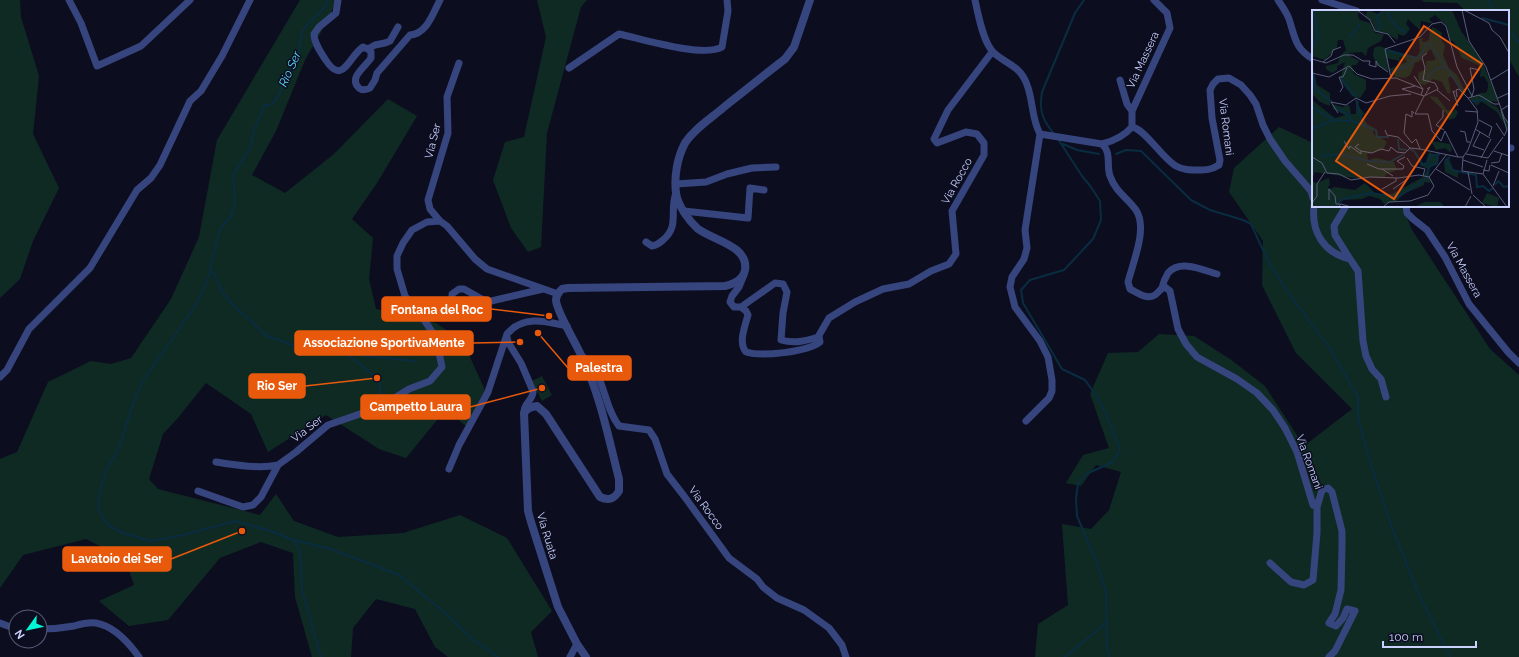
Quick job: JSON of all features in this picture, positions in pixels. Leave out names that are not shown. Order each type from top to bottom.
[{"type":"street","points":[[69,0],[81,23],[97,66],[141,46],[190,0]]},
{"type":"street","points":[[0,377],[7,370],[29,329],[90,268],[137,190],[152,178],[160,165],[190,101],[201,91],[222,56],[250,0]]},
{"type":"street","points":[[338,0],[336,13],[319,27],[314,34],[314,38],[318,48],[331,68],[334,70],[340,71],[344,68],[358,50],[363,47],[371,52],[371,58],[356,76],[356,84],[359,89],[363,90],[370,88],[377,73],[410,35],[415,35],[423,30],[440,0]]},
{"type":"street","points":[[569,68],[619,34],[680,48],[716,50],[722,47],[728,11],[727,0]]},
{"type":"street","points":[[558,294],[562,289],[568,288],[725,286],[733,284],[741,279],[745,272],[745,265],[743,258],[738,251],[730,245],[706,235],[697,228],[684,211],[676,193],[676,172],[686,143],[698,128],[785,59],[794,47],[810,0]]},
{"type":"street","points":[[975,0],[986,41],[992,52],[1015,67],[1024,79],[1030,96],[1033,118],[1040,134],[1025,230],[1027,248],[1024,259],[1012,277],[1010,287],[1015,307],[1040,341],[1048,357],[1052,380],[1052,391],[1050,398],[1026,421]]},
{"type":"street","name":"Via Massera","points":[[1132,111],[1170,28],[1167,13],[1154,0]]},
{"type":"street","points":[[1278,0],[1289,18],[1298,46],[1305,54],[1312,58]]},
{"type":"street","points":[[1322,0],[1353,10]]},
{"type":"street","points":[[368,49],[375,45],[385,44],[390,41],[398,27]]},
{"type":"street","name":"Via Rocco","points":[[745,272],[739,287],[732,296],[730,302],[734,307],[741,307],[748,315],[742,342],[743,348],[746,352],[783,353],[814,346],[820,342],[819,336],[829,318],[855,302],[884,289],[909,284],[930,271],[949,264],[956,254],[952,211],[984,155],[984,143],[977,134],[966,132],[937,144],[934,139],[948,110],[992,52]]},
{"type":"street","name":"Via Ser","points":[[458,63],[447,97],[448,133],[428,200],[430,209],[440,221],[447,226],[475,259],[487,269],[558,294]]},
{"type":"street","name":"Via Romani","points":[[1132,127],[1136,127],[1145,134],[1158,151],[1177,167],[1185,170],[1212,169],[1219,165],[1220,160],[1212,118],[1210,90],[1218,79],[1229,78],[1240,85],[1250,95],[1256,104],[1263,125],[1270,139],[1285,161],[1312,191]]},
{"type":"street","points":[[1040,134],[1063,139],[1102,144],[1118,138],[1128,132],[1132,127],[1132,111],[1127,104],[1120,80]]},
{"type":"street","points":[[1102,144],[1107,150],[1109,171],[1114,185],[1119,193],[1136,210],[1140,220],[1140,235],[1128,287],[1140,295],[1146,297],[1153,296],[1162,288],[1168,273],[1177,268],[1190,267],[1217,274]]},
{"type":"street","points":[[676,184],[706,182],[727,174],[752,168],[776,167]]},
{"type":"street","points":[[684,211],[748,218],[750,188],[764,190]]},
{"type":"street","points":[[646,242],[652,246],[656,245],[665,239],[673,227],[673,201],[676,193]]},
{"type":"street","points":[[1314,207],[1312,217],[1314,227],[1320,238],[1328,249],[1339,257],[1350,259]]},
{"type":"street","points":[[1345,207],[1334,226],[1335,235],[1358,271],[1363,341],[1366,356],[1372,369],[1381,379],[1386,397]]},
{"type":"street","name":"Via Massera","points":[[1406,207],[1407,212],[1427,230],[1445,257],[1469,304],[1508,352],[1519,363]]},
{"type":"street","name":"Via Ser","points":[[198,491],[243,507],[253,505],[261,497],[278,465],[328,425],[380,407],[409,389],[430,381],[442,367],[436,338],[421,315],[404,296],[397,269],[398,256],[402,243],[412,230],[427,222],[440,221]]},
{"type":"street","points":[[741,307],[775,283],[783,284],[787,292],[783,314],[781,340],[803,342],[819,336]]},
{"type":"street","name":"Via Romani","points":[[1162,288],[1166,287],[1170,291],[1178,329],[1186,344],[1197,357],[1237,379],[1257,393],[1273,410],[1285,428],[1297,452],[1313,505],[1317,507]]},
{"type":"street","points":[[487,302],[544,289]]},
{"type":"street","name":"Via Rocco","points":[[524,412],[528,408],[537,406],[541,409],[546,414],[600,497],[612,499],[616,496],[619,491],[619,479],[601,407],[593,382],[556,300],[558,294]]},
{"type":"street","points":[[449,470],[459,445],[488,392],[507,334],[512,328],[526,321],[547,322],[567,326]]},
{"type":"street","points":[[507,334],[508,342],[521,363],[533,391],[533,395],[525,406],[524,412]]},
{"type":"street","name":"Via Rocco","points":[[581,354],[592,365],[600,382],[612,417],[619,426],[649,430],[655,439],[667,474],[729,558],[757,579],[763,587],[776,598],[804,610],[829,628],[842,645],[846,657]]},
{"type":"street","name":"Via Ruata","points":[[524,412],[528,511],[530,522],[558,607],[577,644],[586,657]]},
{"type":"street","points":[[216,462],[253,466],[278,465]]},
{"type":"street","name":"Via Romani","points":[[1270,563],[1291,582],[1304,585],[1313,580],[1317,533],[1317,507],[1322,490],[1328,488],[1332,492],[1342,531],[1341,590],[1335,614],[1330,623],[1336,626],[1348,609],[1355,611],[1335,651],[1329,657]]},
{"type":"street","points":[[48,629],[82,623],[96,623],[108,627],[120,636],[139,657]]},
{"type":"street","points":[[570,657],[577,644]]},
{"type":"green space","points":[[0,0],[20,0],[21,17],[39,76],[33,134],[59,188],[33,241],[20,279],[0,298]]},
{"type":"green space","points":[[300,0],[337,0],[305,60],[276,131],[252,175],[285,193],[334,154],[388,99],[417,116],[377,183],[352,219],[373,238],[369,279],[376,309],[436,323],[463,342],[485,390],[467,427],[446,409],[406,458],[379,449],[326,415],[268,452],[251,414],[206,383],[163,434],[149,479],[158,489],[260,515],[276,494],[294,521],[338,537],[403,533],[460,515],[507,538],[552,611],[531,632],[538,657],[448,657],[435,647],[415,609],[376,599],[353,628],[351,657],[312,657],[295,597],[293,553],[261,542],[220,558],[168,620],[129,626],[99,601],[134,585],[125,559],[86,539],[23,555],[0,588],[0,459],[17,452],[48,382],[91,361],[111,364],[131,358],[171,299],[199,237],[217,140]]},
{"type":"green space","points":[[537,0],[587,0],[581,7],[547,133],[541,247],[528,252],[511,228],[493,180],[505,142],[524,137],[546,37]]},
{"type":"green space","points":[[1421,0],[1519,0],[1519,77],[1509,59],[1509,10],[1465,10],[1457,3],[1424,2]]},
{"type":"green space","points":[[1279,127],[1312,143],[1312,207],[1402,207],[1412,230],[1490,349],[1519,375],[1519,657],[1035,657],[1038,624],[1068,605],[1062,524],[1091,529],[1109,510],[1121,472],[1096,465],[1081,486],[1066,483],[1083,455],[1109,448],[1090,394],[1108,353],[1138,352],[1159,334],[1194,336],[1230,359],[1265,386],[1304,446],[1352,409],[1296,353],[1262,285],[1263,241],[1229,192],[1234,168]]},
{"type":"green space","points":[[542,376],[552,395],[542,401],[532,381]]},
{"type":"waterway","name":"Rio Ser","points":[[328,0],[322,11],[303,31],[296,61],[287,74],[276,100],[269,105],[265,105],[254,130],[251,145],[233,176],[235,203],[231,216],[220,229],[210,268],[223,293],[237,309],[265,335],[311,352],[344,352],[347,354],[414,361]]},
{"type":"waterway","points":[[1054,134],[1042,114],[1042,92],[1075,13],[1084,0]]},
{"type":"waterway","points":[[1488,0],[1493,10]]},
{"type":"waterway","points":[[1509,31],[1519,42]]},
{"type":"waterway","points":[[1058,139],[1100,201],[1101,220],[1093,239],[1064,270],[1030,280],[1021,290],[1023,303],[1062,369],[1085,380],[1096,395],[1107,416],[1120,450],[1113,462],[1086,474],[1078,484],[1076,498],[1077,516],[1096,561],[1106,592],[1107,649],[1109,657]]},
{"type":"waterway","points":[[1063,144],[1077,150],[1099,154]]},
{"type":"waterway","points":[[1116,154],[1126,150],[1141,151],[1191,200],[1210,210],[1243,220],[1251,224],[1268,261],[1292,298],[1331,350],[1358,397],[1358,419],[1392,528],[1421,599],[1450,657]]},
{"type":"waterway","name":"Rio Ser","points":[[211,270],[200,298],[142,382],[122,439],[116,454],[107,468],[101,487],[98,503],[101,515],[108,525],[123,533],[151,541],[183,535],[235,521],[274,532],[293,540],[300,550],[302,590],[321,657]]},
{"type":"waterway","name":"Rio Ser","points":[[347,354],[377,378],[380,385],[380,394]]},
{"type":"waterway","points":[[293,540],[331,549],[399,575],[450,617],[471,638],[498,657]]},
{"type":"waterway","points":[[1065,657],[1107,622]]},
{"type":"place","name":"Fontana del Roc","points":[[549,316]]},
{"type":"place","name":"Palestra","points":[[538,333]]},
{"type":"place","name":"Associazione SportivaMente","points":[[520,342]]},
{"type":"place","name":"Rio Ser","points":[[377,378]]},
{"type":"place","name":"Campetto Laura","points":[[542,388]]},
{"type":"place","name":"Lavatoio dei Ser","points":[[242,531]]}]
